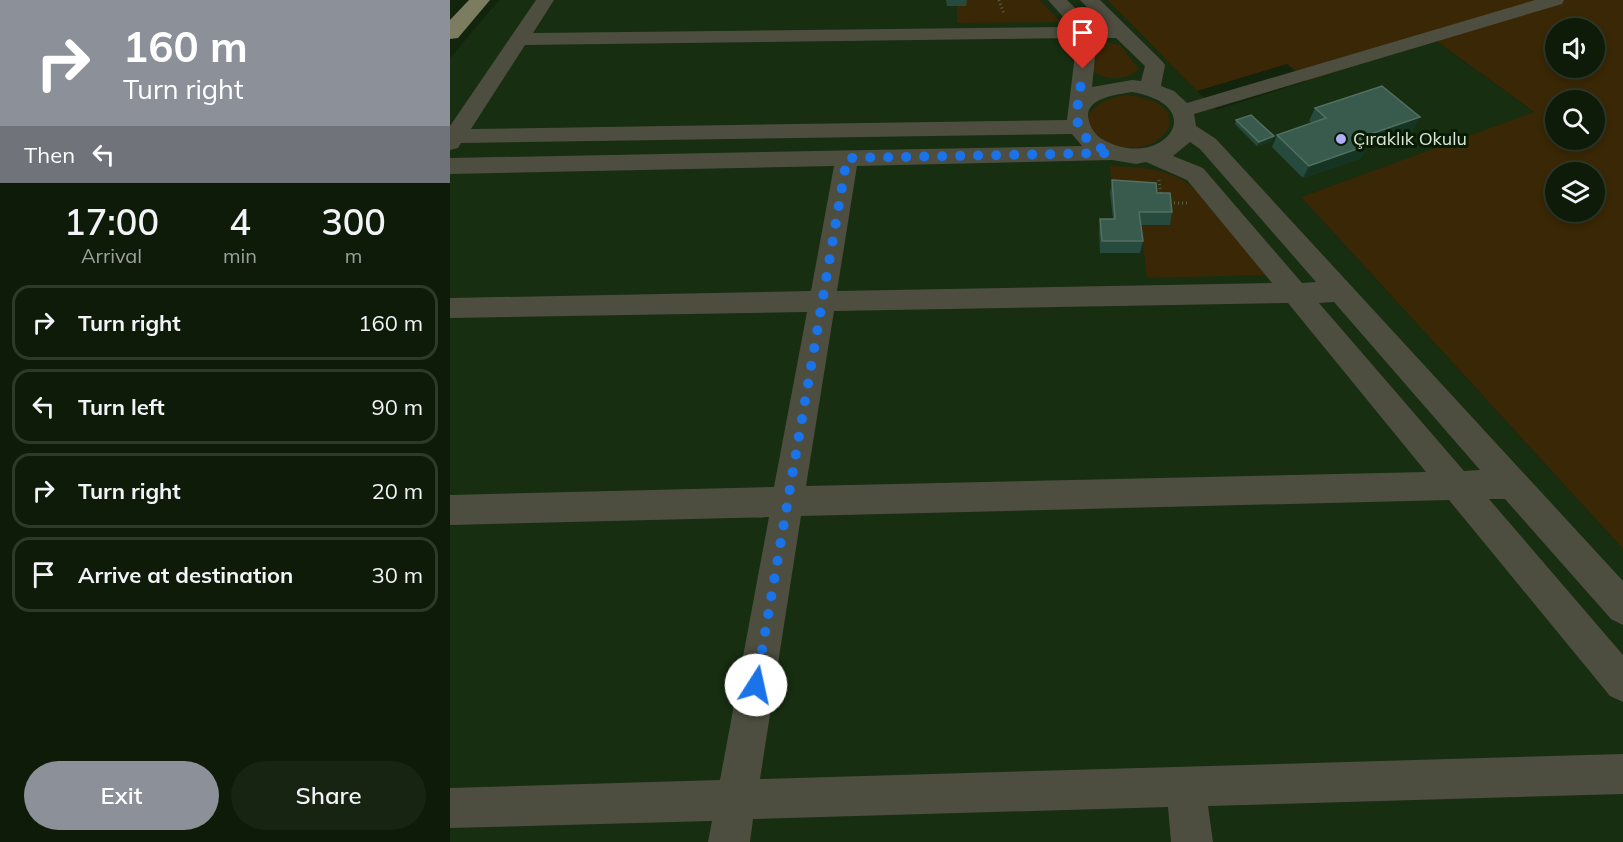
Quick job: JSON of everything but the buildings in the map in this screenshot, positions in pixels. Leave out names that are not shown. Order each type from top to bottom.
[{"type":"main road","points":[[450,33],[480,0]]},
{"type":"lane","points":[[452,139],[545,0]]},
{"type":"lane","points":[[1057,0],[1088,32]]},
{"type":"lane","points":[[1089,0],[1155,65],[1150,89]]},
{"type":"lane","points":[[1184,120],[1304,84],[1555,0]]},
{"type":"lane","points":[[1088,32],[1078,116],[1084,137],[1095,146],[1111,153]]},
{"type":"lane","points":[[519,39],[1121,32]]},
{"type":"lane","points":[[1078,116],[1094,94],[1115,87],[1150,89],[1166,96],[1184,120],[1623,607]]},
{"type":"lane","points":[[452,139],[1078,116]]},
{"type":"lane","points":[[1153,156],[1174,145],[1184,120]]},
{"type":"lane","points":[[450,166],[1111,153],[1153,156],[1194,174],[1623,683]]},
{"type":"lane","points":[[729,842],[847,158]]},
{"type":"lane","points":[[450,308],[1341,292]]},
{"type":"lane","points":[[450,510],[1513,484]]},
{"type":"lane","points":[[450,808],[1623,774]]},
{"type":"lane","points":[[1186,786],[1192,842]]},
{"type":"path","points":[[1153,156],[1161,203],[1219,203]]},
{"type":"shaded area","points":[[499,0],[1107,0],[1216,110],[1435,40],[1535,113],[1301,197],[1623,549],[1623,842],[450,842],[450,58]]},
{"type":"shaded area","points":[[957,0],[1040,0],[1061,22],[957,23]]},
{"type":"shaded area","points":[[1107,0],[1623,0],[1623,549],[1301,197],[1534,112],[1435,40],[1307,81],[1287,64],[1197,91]]},
{"type":"shaded area","points":[[1105,42],[1120,45],[1139,69],[1122,78],[1104,77],[1093,71],[1098,46]]},
{"type":"shaded area","points":[[1127,95],[1152,101],[1166,110],[1170,122],[1165,133],[1154,142],[1139,147],[1121,147],[1101,138],[1092,130],[1088,122],[1093,109],[1109,99]]},
{"type":"shaded area","points":[[1110,166],[1156,170],[1184,181],[1210,204],[1265,275],[1147,278],[1136,193],[1113,193]]},
{"type":"place","name":"Çıraklık Okulu","points":[[1341,139]]},
{"type":"route","points":[[756,685],[847,158],[1111,153],[1095,146],[1077,127],[1075,116],[1079,106],[1083,69]]}]
